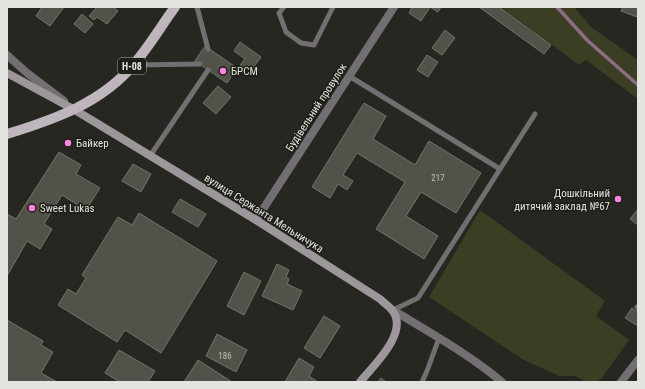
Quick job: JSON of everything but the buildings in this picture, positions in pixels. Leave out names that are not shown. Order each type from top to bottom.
[{"type":"main road","name":"Н-08","points":[[7,134],[75,110],[107,90],[133,65],[174,7]]},
{"type":"street","name":"Будівельний провулок","points":[[256,220],[394,7]]},
{"type":"street","points":[[7,55],[27,73],[75,110]]},
{"type":"street","name":"вулиця Сержанта Мельничука","points":[[7,73],[75,110],[256,220],[380,300],[393,310],[439,338],[502,382]]},
{"type":"street","points":[[360,382],[387,349],[395,336],[398,323],[393,310]]},
{"type":"street","points":[[621,382],[638,360]]},
{"type":"lane","points":[[197,7],[208,49]]},
{"type":"lane","points":[[284,7],[279,13],[286,32],[301,43],[314,45],[333,7]]},
{"type":"lane","points":[[133,65],[200,64]]},
{"type":"lane","points":[[150,156],[208,70]]},
{"type":"lane","points":[[349,76],[500,169]]},
{"type":"lane","points":[[393,310],[418,298],[535,114]]},
{"type":"lane","points":[[422,382],[439,338]]},
{"type":"green space","points":[[501,7],[574,7],[591,27],[638,60],[638,99],[586,60],[579,65]]},
{"type":"green space","points":[[480,210],[605,301],[596,316],[629,340],[601,379],[595,382],[586,382],[575,376],[559,376],[522,359],[429,297]]},
{"type":"waterway","points":[[557,7],[588,41],[638,85]]},
{"type":"place","name":"БРСМ","points":[[223,71]]},
{"type":"place","name":"Байкер","points":[[68,143]]},
{"type":"place","name":"Дошкільний дитячий заклад №67","points":[[618,199]]},
{"type":"place","name":"Sweet Lukas","points":[[32,208]]}]
